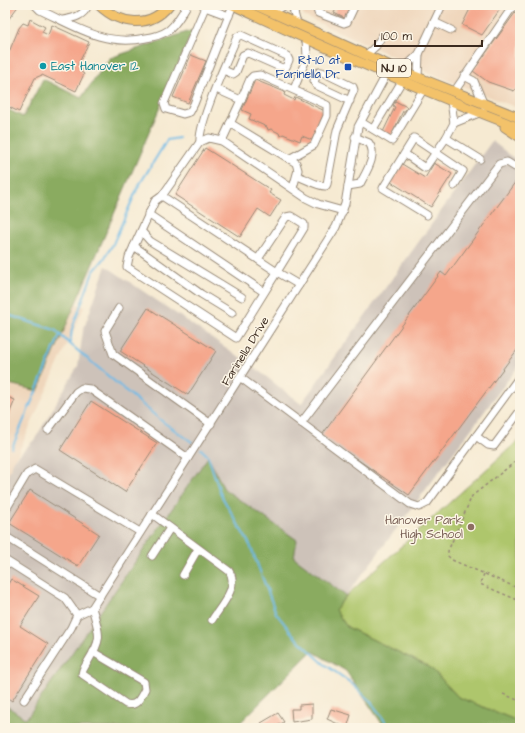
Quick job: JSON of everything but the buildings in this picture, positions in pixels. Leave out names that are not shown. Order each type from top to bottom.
[{"type":"main road","points":[[99,5],[108,14],[118,19],[134,22],[151,19],[159,15],[170,5]]},
{"type":"main road","name":"NJ 10","points":[[233,5],[386,75],[520,128]]},
{"type":"main road","name":"NJ 10","points":[[255,5],[401,71],[484,104],[519,116]]},
{"type":"main road","points":[[490,117],[520,137]]},
{"type":"street","points":[[35,5],[40,10],[109,40],[133,41],[153,37],[168,31],[179,19],[187,5]]},
{"type":"street","points":[[62,20],[74,18],[83,13],[88,5]]},
{"type":"street","points":[[228,16],[206,6],[164,103],[166,109],[183,114],[190,112],[233,5]]},
{"type":"street","points":[[271,12],[285,5]]},
{"type":"street","points":[[292,5],[297,24]]},
{"type":"street","points":[[317,9],[318,13],[344,23],[347,22],[355,5]]},
{"type":"street","points":[[401,71],[419,54],[442,5]]},
{"type":"street","points":[[454,92],[511,9],[517,5]]},
{"type":"street","points":[[434,22],[451,30]]},
{"type":"street","points":[[223,70],[233,74],[236,72],[243,55],[248,53],[282,68],[286,66],[289,60],[287,56],[242,35],[237,37],[223,70],[201,130],[200,142],[162,196],[155,201],[148,214],[142,232],[134,246],[127,267],[236,338],[304,228],[304,224],[291,216],[286,217],[258,259]]},
{"type":"street","points":[[366,55],[376,46],[382,36]]},
{"type":"street","points":[[294,89],[307,57],[306,39]]},
{"type":"street","points":[[418,78],[419,54]]},
{"type":"street","points":[[297,176],[309,179],[320,186],[326,186],[337,130],[350,101],[354,90],[353,87],[322,72],[318,72],[314,81],[316,85],[350,101]]},
{"type":"street","points":[[222,141],[250,79],[256,75],[264,76],[325,103],[329,110],[314,145],[289,159]]},
{"type":"street","name":"Farinella Drive","points":[[92,608],[241,378],[336,227],[343,211],[355,137],[361,122],[386,75]]},
{"type":"street","points":[[464,76],[474,81],[484,104]]},
{"type":"street","points":[[373,129],[402,81]]},
{"type":"street","points":[[216,89],[241,100]]},
{"type":"street","points":[[361,122],[392,141],[422,90]]},
{"type":"street","points":[[405,154],[425,168],[446,138],[454,123],[451,101]]},
{"type":"street","points":[[454,123],[479,113]]},
{"type":"street","points":[[230,123],[297,165],[297,176],[293,188]]},
{"type":"street","points":[[348,186],[360,184],[370,166],[372,151],[369,143],[355,137]]},
{"type":"street","points":[[200,142],[209,138],[222,141],[318,204],[343,211]]},
{"type":"street","points":[[428,215],[383,188],[414,138],[463,171],[454,186]]},
{"type":"street","points":[[446,138],[480,159]]},
{"type":"street","points":[[301,423],[499,164],[507,162],[515,167]]},
{"type":"street","points":[[162,196],[299,285]]},
{"type":"street","points":[[148,214],[264,292]]},
{"type":"street","points":[[142,232],[150,241],[242,297]]},
{"type":"street","points":[[134,246],[201,294],[232,313]]},
{"type":"street","points":[[119,308],[105,331],[113,354],[211,424]]},
{"type":"street","points":[[241,378],[410,504],[419,507],[427,504],[476,436],[517,385],[520,376]]},
{"type":"street","points":[[48,430],[76,392],[82,388],[90,389],[188,458]]},
{"type":"street","points":[[476,436],[488,445],[494,446],[520,411]]},
{"type":"street","points":[[5,511],[27,474],[35,469],[140,532]]},
{"type":"street","points":[[152,514],[229,571],[233,576],[230,591],[212,620]]},
{"type":"street","points":[[152,556],[170,528]]},
{"type":"street","points":[[5,536],[100,596]]},
{"type":"street","points":[[183,575],[198,548]]},
{"type":"street","points":[[5,560],[20,571],[65,598],[77,615]]},
{"type":"street","points":[[24,700],[71,628],[77,615],[92,608],[99,636],[99,642],[93,652],[83,670],[82,674],[84,677],[126,704],[132,706],[136,704],[145,690],[144,682],[93,652]]},
{"type":"path","points":[[520,458],[472,496],[448,551],[448,556],[452,560],[520,589]]},
{"type":"path","points":[[484,574],[480,584],[520,601]]},
{"type":"path","points":[[503,694],[520,701]]},
{"type":"shaded area","points":[[299,5],[520,5],[520,109],[427,72],[304,16]]},
{"type":"shaded area","points":[[492,141],[520,163],[520,364],[346,596],[294,557],[297,540],[224,489],[208,457],[20,728],[5,728],[5,482],[14,460],[35,439],[78,366],[83,331],[106,266],[250,364],[301,404]]},
{"type":"shaded area","points":[[5,275],[84,307],[5,482]]},
{"type":"green space","points":[[193,30],[38,391],[5,383],[5,108],[23,117],[43,79],[81,98],[110,58]]},
{"type":"green space","name":"Hanover Park High School","points":[[520,439],[520,722],[458,697],[431,668],[347,627],[335,610],[346,596]]},
{"type":"green space","points":[[208,457],[224,489],[297,540],[294,557],[346,596],[335,610],[347,627],[431,668],[458,697],[520,722],[520,728],[385,728],[346,671],[312,651],[235,728],[5,728],[5,705],[26,719]]},
{"type":"waterway","points":[[70,344],[72,329],[93,272],[104,259],[113,244],[138,187],[167,140],[179,138]]},
{"type":"waterway","points":[[5,314],[55,330],[163,422],[192,442]]},
{"type":"waterway","points":[[12,448],[60,335]]},
{"type":"waterway","points":[[201,449],[208,456],[221,495],[250,545],[276,613],[295,637],[324,664],[351,683],[371,702],[390,728]]},
{"type":"place","name":"East Hanover 12","points":[[43,66]]},
{"type":"place","name":"Rt-10 at Farinella Dr","points":[[348,67]]},
{"type":"place","name":"Hanover Park High School","points":[[471,527]]}]
